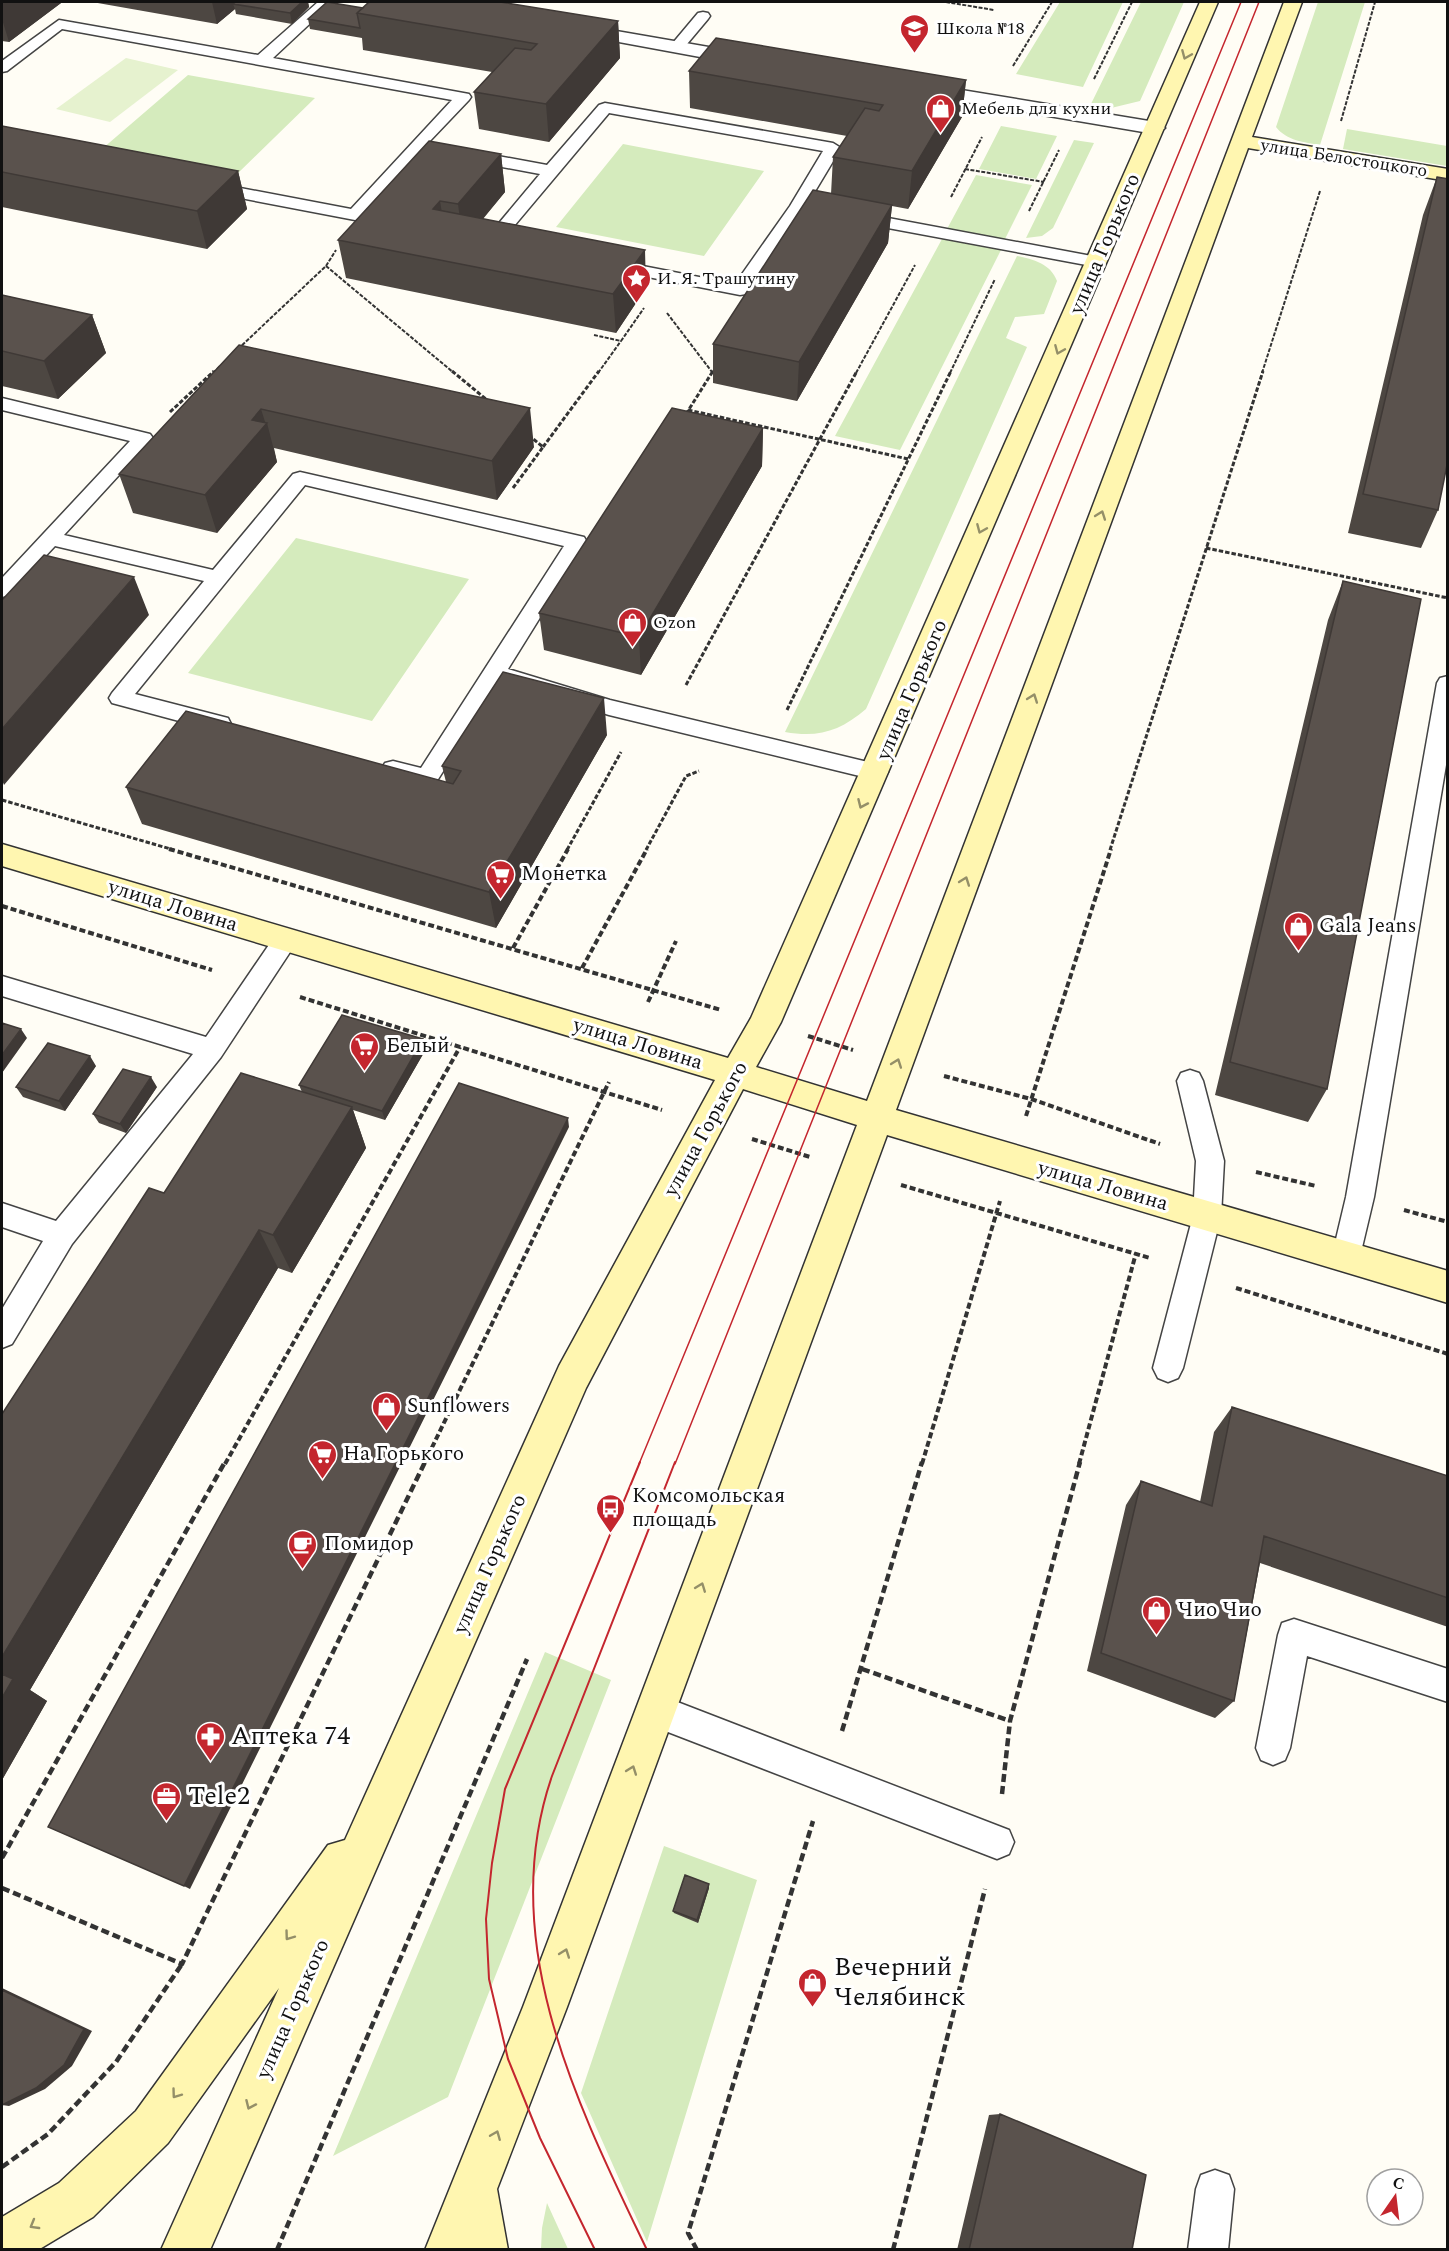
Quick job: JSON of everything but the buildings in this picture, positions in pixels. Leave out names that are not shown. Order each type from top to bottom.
[{"type":"main road","name":"улица Горького","points":[[185,2250],[572,1378],[706,1125],[765,1022],[876,772],[1209,2]]},
{"type":"main road","points":[[449,2250],[533,2040],[654,1710],[878,1118],[1293,2]]},
{"type":"main road","name":"улица Белостоцкого","points":[[1241,141],[1448,175]]},
{"type":"main road","name":"улица Ловина","points":[[2,855],[1448,1287]]},
{"type":"main road","points":[[2,2244],[76,2200],[152,2127],[385,1803]]},
{"type":"main road","points":[[473,2189],[484,2250]]},
{"type":"street","points":[[562,27],[770,63]]},
{"type":"street","points":[[899,86],[1155,128]]},
{"type":"lane","points":[[262,60],[326,2]]},
{"type":"lane","points":[[677,47],[703,16]]},
{"type":"lane","points":[[2,68],[59,24],[464,97],[355,215],[190,183]]},
{"type":"lane","points":[[528,248],[493,242],[605,108],[833,148],[798,206],[740,290],[597,262]]},
{"type":"lane","points":[[417,146],[551,171]]},
{"type":"lane","points":[[798,206],[1097,262]]},
{"type":"lane","points":[[2,404],[143,438],[2,590]]},
{"type":"lane","points":[[245,730],[120,698],[300,478],[577,542],[427,778],[370,763]]},
{"type":"lane","points":[[50,538],[218,578]]},
{"type":"lane","points":[[495,673],[641,715],[876,772]]},
{"type":"lane","points":[[1346,1256],[1360,1197],[1448,683]]},
{"type":"lane","points":[[2,1335],[62,1235],[212,1049],[286,940]]},
{"type":"lane","points":[[2,986],[212,1049]]},
{"type":"lane","points":[[1168,1368],[1207,1216],[1210,1161],[1190,1081]]},
{"type":"lane","points":[[2,1215],[62,1235]]},
{"type":"lane","points":[[1273,1748],[1294,1635],[1448,1686]]},
{"type":"lane","points":[[654,1710],[997,1842]]},
{"type":"lane","points":[[1208,2250],[1215,2189]]},
{"type":"path","points":[[946,2],[994,9]]},
{"type":"path","points":[[1013,67],[1052,2]]},
{"type":"path","points":[[582,968],[686,776],[769,747],[1011,245],[1132,2]]},
{"type":"path","points":[[1031,1099],[1331,155],[1375,2]]},
{"type":"path","points":[[513,948],[641,715],[681,695],[933,232],[986,129]]},
{"type":"path","points":[[965,169],[1044,182]]},
{"type":"path","points":[[230,356],[326,266],[355,215]]},
{"type":"path","points":[[326,266],[489,402]]},
{"type":"path","points":[[632,269],[712,372]]},
{"type":"path","points":[[512,489],[653,296]]},
{"type":"path","points":[[594,335],[621,341]]},
{"type":"path","points":[[682,420],[718,362]]},
{"type":"path","points":[[143,438],[222,364]]},
{"type":"path","points":[[688,410],[908,459]]},
{"type":"path","points":[[525,432],[543,447]]},
{"type":"path","points":[[1206,548],[1448,597]]},
{"type":"path","points":[[2,906],[995,1213],[862,1669],[826,1778],[688,2233],[697,2250]]},
{"type":"path","points":[[2,1858],[460,1047]]},
{"type":"path","points":[[2,2167],[48,2134],[116,2062],[182,1964],[605,1092]]},
{"type":"path","points":[[893,2250],[997,1842],[1010,1721],[1136,1253]]},
{"type":"path","points":[[277,2250],[527,1659]]},
{"type":"path","points":[[862,1669],[1010,1721]]},
{"type":"path","points":[[2,1888],[182,1964]]},
{"type":"green space","points":[[1060,2],[1123,2],[1083,87],[1016,74]]},
{"type":"green space","points":[[1141,2],[1184,2],[1140,101],[1111,108],[1089,108]]},
{"type":"green space","points":[[1318,2],[1365,2],[1320,145],[1291,138],[1276,127]]},
{"type":"green space","points":[[126,58],[178,70],[110,122],[56,109]]},
{"type":"green space","points":[[188,75],[315,98],[235,176],[102,149]]},
{"type":"green space","points":[[1001,126],[1057,136],[1036,179],[979,169]]},
{"type":"green space","points":[[1347,129],[1447,146],[1447,166],[1343,149]]},
{"type":"green space","points":[[1074,140],[1094,143],[1053,228],[1042,236],[1026,238]]},
{"type":"green space","points":[[623,144],[764,171],[704,256],[556,227]]},
{"type":"green space","points":[[976,175],[1032,185],[1005,239],[947,229]]},
{"type":"green space","points":[[942,239],[1001,250],[900,450],[835,436]]},
{"type":"green space","points":[[1017,256],[1046,266],[1057,281],[1044,314],[1015,317],[1006,338],[1027,347],[866,709],[847,723],[828,731],[808,734],[785,732]]},
{"type":"green space","points":[[296,538],[469,579],[372,721],[188,673]]},
{"type":"green space","points":[[545,1652],[611,1680],[448,2097],[333,2156]]},
{"type":"green space","points":[[664,1846],[757,1880],[647,2242],[581,2093]]},
{"type":"green space","points":[[547,2203],[568,2249],[541,2249]]},
{"type":"tram line","points":[[639,1464],[1241,2]]},
{"type":"tram line","points":[[675,1464],[1259,2]]},
{"type":"tram line","points":[[595,2250],[540,2138],[508,2059],[489,1979],[486,1919],[492,1863],[505,1789],[640,1462]]},
{"type":"tram line","points":[[647,2250],[595,2138],[571,2079],[552,2020],[539,1960],[533,1899],[537,1838],[552,1776],[675,1462]]},
{"type":"place","name":"Школа №18","points":[[915,54]]},
{"type":"place","name":"Мебель для кухни","points":[[940,134]]},
{"type":"place","name":"И. Я. Трашутину","points":[[636,304]]},
{"type":"place","name":"Ozon","points":[[632,648]]},
{"type":"place","name":"Монетка","points":[[500,900]]},
{"type":"place","name":"Gala Jeans","points":[[1298,952]]},
{"type":"place","name":"Белый","points":[[365,1072]]},
{"type":"place","name":"Sunflowers","points":[[386,1432]]},
{"type":"place","name":"На Горького","points":[[322,1480]]},
{"type":"place","name":"Комсомольская площадь","points":[[611,1534]]},
{"type":"place","name":"Помидор","points":[[303,1570]]},
{"type":"place","name":"Чио Чио","points":[[1157,1636]]},
{"type":"place","name":"Аптека 74","points":[[210,1762]]},
{"type":"place","name":"Tele2","points":[[167,1822]]},
{"type":"place","name":"Вечерний Челябинск","points":[[813,2008]]}]
